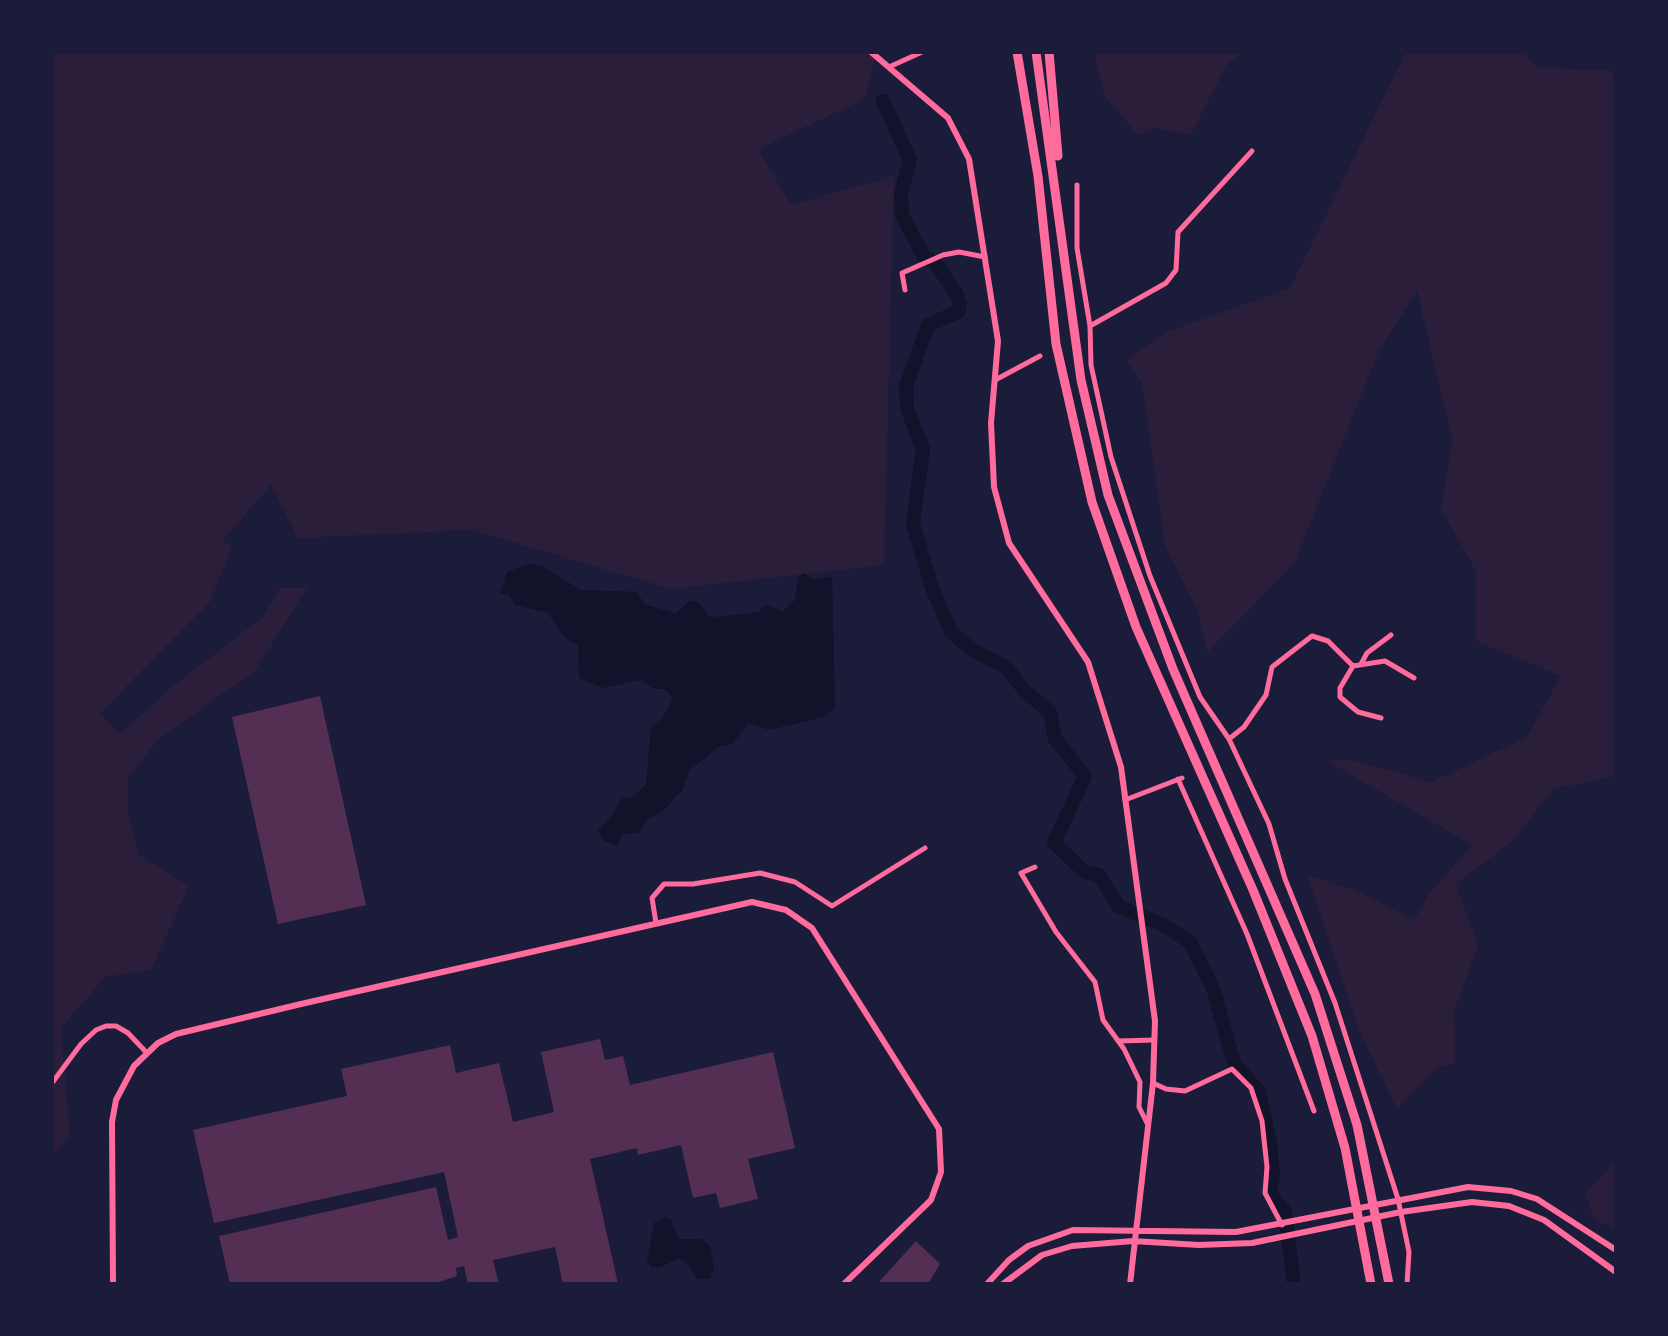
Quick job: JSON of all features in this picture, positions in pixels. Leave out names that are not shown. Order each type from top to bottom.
[{"type":"highway","points":[[1017,52],[1038,176],[1056,344],[1092,502],[1136,627],[1253,890],[1312,1036],[1357,1198],[1371,1284]]},
{"type":"highway","points":[[1036,52],[1081,380],[1108,495],[1163,645],[1315,994],[1357,1125],[1380,1224],[1389,1284]]},
{"type":"highway","points":[[1049,52],[1059,212]]},
{"type":"street","points":[[871,52],[948,118],[957,130],[969,159],[997,329],[992,457],[994,487],[1009,543],[1088,662],[1121,767],[1151,984],[1154,1040],[1153,1083],[1130,1284]]},
{"type":"street","points":[[889,67],[922,52]]},
{"type":"street","points":[[1090,326],[1166,283],[1176,270],[1178,232],[1252,151]]},
{"type":"street","points":[[1077,185],[1077,248],[1090,326],[1091,365],[1111,457],[1150,576],[1200,697],[1229,739],[1269,824],[1285,879],[1370,1103],[1401,1212],[1409,1252],[1407,1284]]},
{"type":"street","points":[[905,290],[902,273],[943,255],[959,252],[986,257]]},
{"type":"street","points":[[997,379],[1040,356]]},
{"type":"street","points":[[1361,664],[1367,653],[1391,635]]},
{"type":"street","points":[[1229,739],[1244,727],[1266,695],[1272,667],[1312,636],[1328,641],[1353,666]]},
{"type":"street","points":[[1381,718],[1358,712],[1340,697],[1340,688],[1353,666],[1385,661],[1414,678]]},
{"type":"street","points":[[1125,800],[1180,778],[1247,934],[1314,1111]]},
{"type":"street","points":[[656,923],[652,898],[664,884],[693,884],[760,873],[795,882],[832,906],[925,848]]},
{"type":"street","points":[[1035,867],[1021,873],[1056,932],[1087,967],[1098,992],[1103,1020],[1140,1082],[1139,1107],[1147,1123]]},
{"type":"street","points":[[113,1284],[112,1122],[124,1081],[146,1052],[176,1034],[752,902],[771,904],[800,919],[823,942],[934,1118],[943,1157],[931,1200],[844,1284]]},
{"type":"street","points":[[52,1083],[81,1044],[96,1030],[106,1026],[116,1026],[128,1033],[146,1052]]},
{"type":"street","points":[[1118,1041],[1154,1040]]},
{"type":"street","points":[[1153,1083],[1166,1089],[1185,1091],[1232,1069],[1251,1088],[1262,1121],[1267,1167],[1265,1193],[1282,1225]]},
{"type":"street","points":[[987,1284],[1009,1260],[1049,1237],[1073,1230],[1135,1229],[1197,1234],[1282,1225],[1468,1187],[1511,1191],[1562,1213],[1616,1250]]},
{"type":"street","points":[[1003,1284],[1042,1255],[1072,1246],[1133,1241],[1199,1245],[1281,1238],[1401,1212],[1472,1202],[1509,1206],[1544,1220],[1616,1272]]},
{"type":"shaded area","points":[[52,52],[877,52],[865,99],[758,149],[791,205],[894,176],[884,565],[671,589],[472,530],[298,538],[271,485],[222,541],[232,547],[210,602],[100,713],[120,734],[174,685],[263,617],[280,588],[307,588],[255,671],[159,739],[128,778],[128,814],[139,855],[189,886],[151,970],[105,977],[61,1028],[70,1137],[52,1155]]},
{"type":"shaded area","points":[[1094,52],[1247,52],[1227,64],[1191,135],[1155,128],[1138,135],[1104,96]]},
{"type":"shaded area","points":[[1406,52],[1520,52],[1540,68],[1611,70],[1616,81],[1616,776],[1553,789],[1515,839],[1456,884],[1478,946],[1454,1011],[1455,1062],[1433,1071],[1397,1109],[1362,1037],[1307,875],[1355,890],[1414,920],[1430,893],[1472,845],[1327,761],[1347,759],[1432,782],[1527,737],[1561,676],[1476,641],[1476,571],[1441,509],[1452,439],[1417,291],[1378,353],[1294,564],[1207,653],[1198,611],[1165,546],[1142,382],[1126,361],[1164,333],[1290,288]]},
{"type":"shaded area","points":[[528,564],[542,566],[581,590],[636,592],[646,605],[676,613],[689,601],[698,602],[709,616],[716,617],[759,612],[765,605],[783,611],[795,600],[798,577],[804,573],[813,579],[832,577],[835,708],[823,717],[769,730],[749,723],[732,744],[718,747],[689,771],[683,789],[662,812],[647,819],[639,833],[622,834],[618,846],[604,841],[598,830],[611,817],[622,797],[630,799],[646,785],[651,727],[661,720],[673,698],[664,689],[654,689],[641,680],[604,688],[579,678],[578,645],[564,637],[548,613],[515,605],[509,595],[500,593],[507,572]]},
{"type":"shaded area","points":[[1616,1162],[1616,1230],[1593,1218],[1585,1192]]},
{"type":"shaded area","points":[[664,1217],[671,1220],[679,1239],[701,1239],[710,1246],[714,1268],[710,1279],[698,1279],[685,1261],[679,1258],[659,1268],[651,1267],[647,1261],[654,1223]]},
{"type":"building","points":[[320,696],[366,905],[278,924],[232,717]]},
{"type":"building","points":[[600,1039],[605,1060],[623,1056],[630,1085],[773,1052],[795,1148],[748,1159],[758,1199],[720,1208],[716,1193],[693,1198],[681,1145],[638,1155],[637,1148],[590,1159],[618,1284],[563,1284],[555,1247],[493,1260],[499,1284],[468,1284],[464,1266],[456,1268],[457,1276],[433,1284],[230,1284],[219,1236],[436,1187],[448,1240],[458,1237],[444,1172],[214,1223],[193,1130],[347,1096],[341,1069],[450,1045],[456,1073],[499,1063],[513,1122],[554,1112],[541,1052]]},
{"type":"building","points":[[916,1241],[940,1264],[928,1284],[877,1284]]},
{"type":"waterway","points":[[883,101],[910,160],[901,194],[902,215],[923,255],[936,264],[960,304],[958,312],[928,325],[906,386],[907,408],[923,449],[913,523],[931,585],[951,632],[973,650],[1006,667],[1026,692],[1050,712],[1055,739],[1085,776],[1054,843],[1085,872],[1099,875],[1119,907],[1162,924],[1190,942],[1213,988],[1234,1063],[1259,1092],[1270,1143],[1273,1175],[1270,1194],[1285,1212],[1294,1284]]}]
